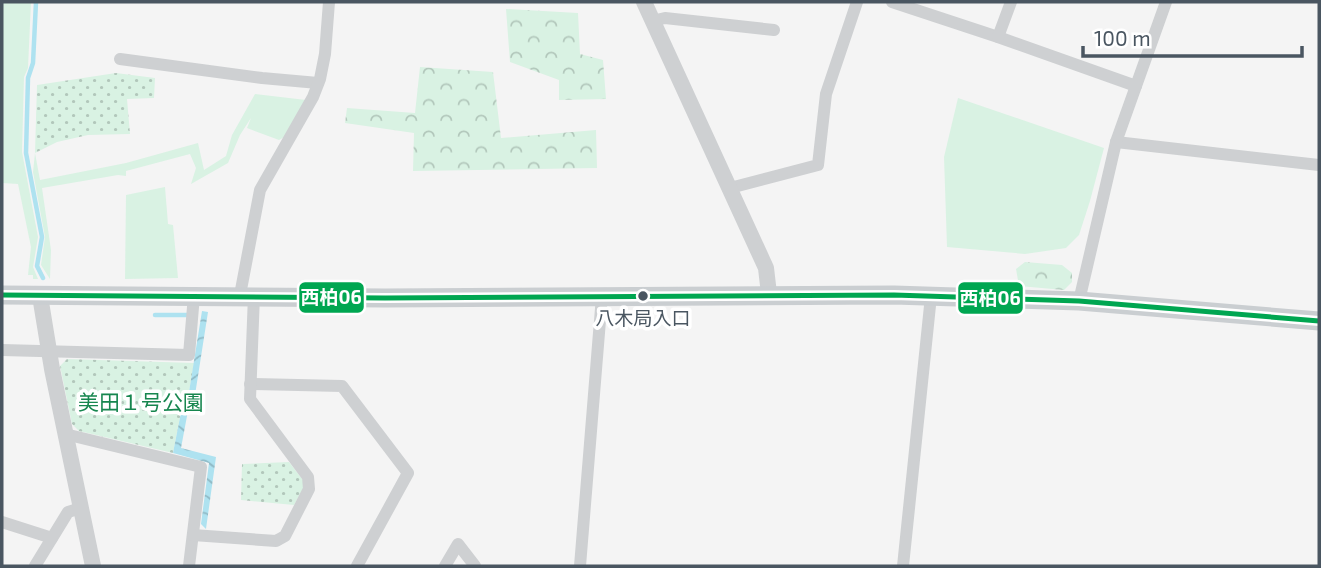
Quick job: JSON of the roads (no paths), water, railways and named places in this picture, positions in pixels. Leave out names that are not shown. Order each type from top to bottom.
[{"type":"main road","points":[[2,295],[385,298],[769,294],[931,296],[1079,301],[1319,321]]},
{"type":"street","points":[[193,535],[276,541],[285,536],[309,489],[308,477],[250,399],[247,295],[260,190],[313,97],[325,54],[329,2]]},
{"type":"street","points":[[644,2],[766,268],[769,294]]},
{"type":"street","points":[[730,188],[818,165],[826,94],[857,2]]},
{"type":"street","points":[[892,2],[1136,86]]},
{"type":"street","points":[[999,37],[1011,2]]},
{"type":"street","points":[[1079,301],[1116,142],[1166,2]]},
{"type":"street","points":[[652,20],[665,18],[774,30]]},
{"type":"street","points":[[120,59],[318,83]]},
{"type":"street","points":[[1116,142],[1319,165]]},
{"type":"street","points":[[2,350],[190,355],[194,295]]},
{"type":"street","points":[[40,296],[93,566]]},
{"type":"street","points":[[580,566],[602,296]]},
{"type":"street","points":[[903,566],[931,296]]},
{"type":"street","points":[[250,384],[342,386],[408,473],[357,566]]},
{"type":"street","points":[[65,434],[201,467],[189,566]]},
{"type":"street","points":[[34,566],[68,512],[80,508]]},
{"type":"street","points":[[2,522],[52,538]]},
{"type":"street","points":[[445,566],[458,544],[475,566]]},
{"type":"water","points":[[202,311],[208,312],[195,395],[190,400],[181,448],[216,457],[206,529],[201,524],[209,463],[173,453],[184,397],[189,392]]},
{"type":"waterway","points":[[36,2],[33,63],[28,78],[26,153],[42,237],[37,266],[43,278]]},
{"type":"waterway","points":[[155,315],[187,315]]},
{"type":"place","name":"八木局入口","points":[[643,296]]},
{"type":"park label","name":"美田１号公園","points":[[141,403]]}]
